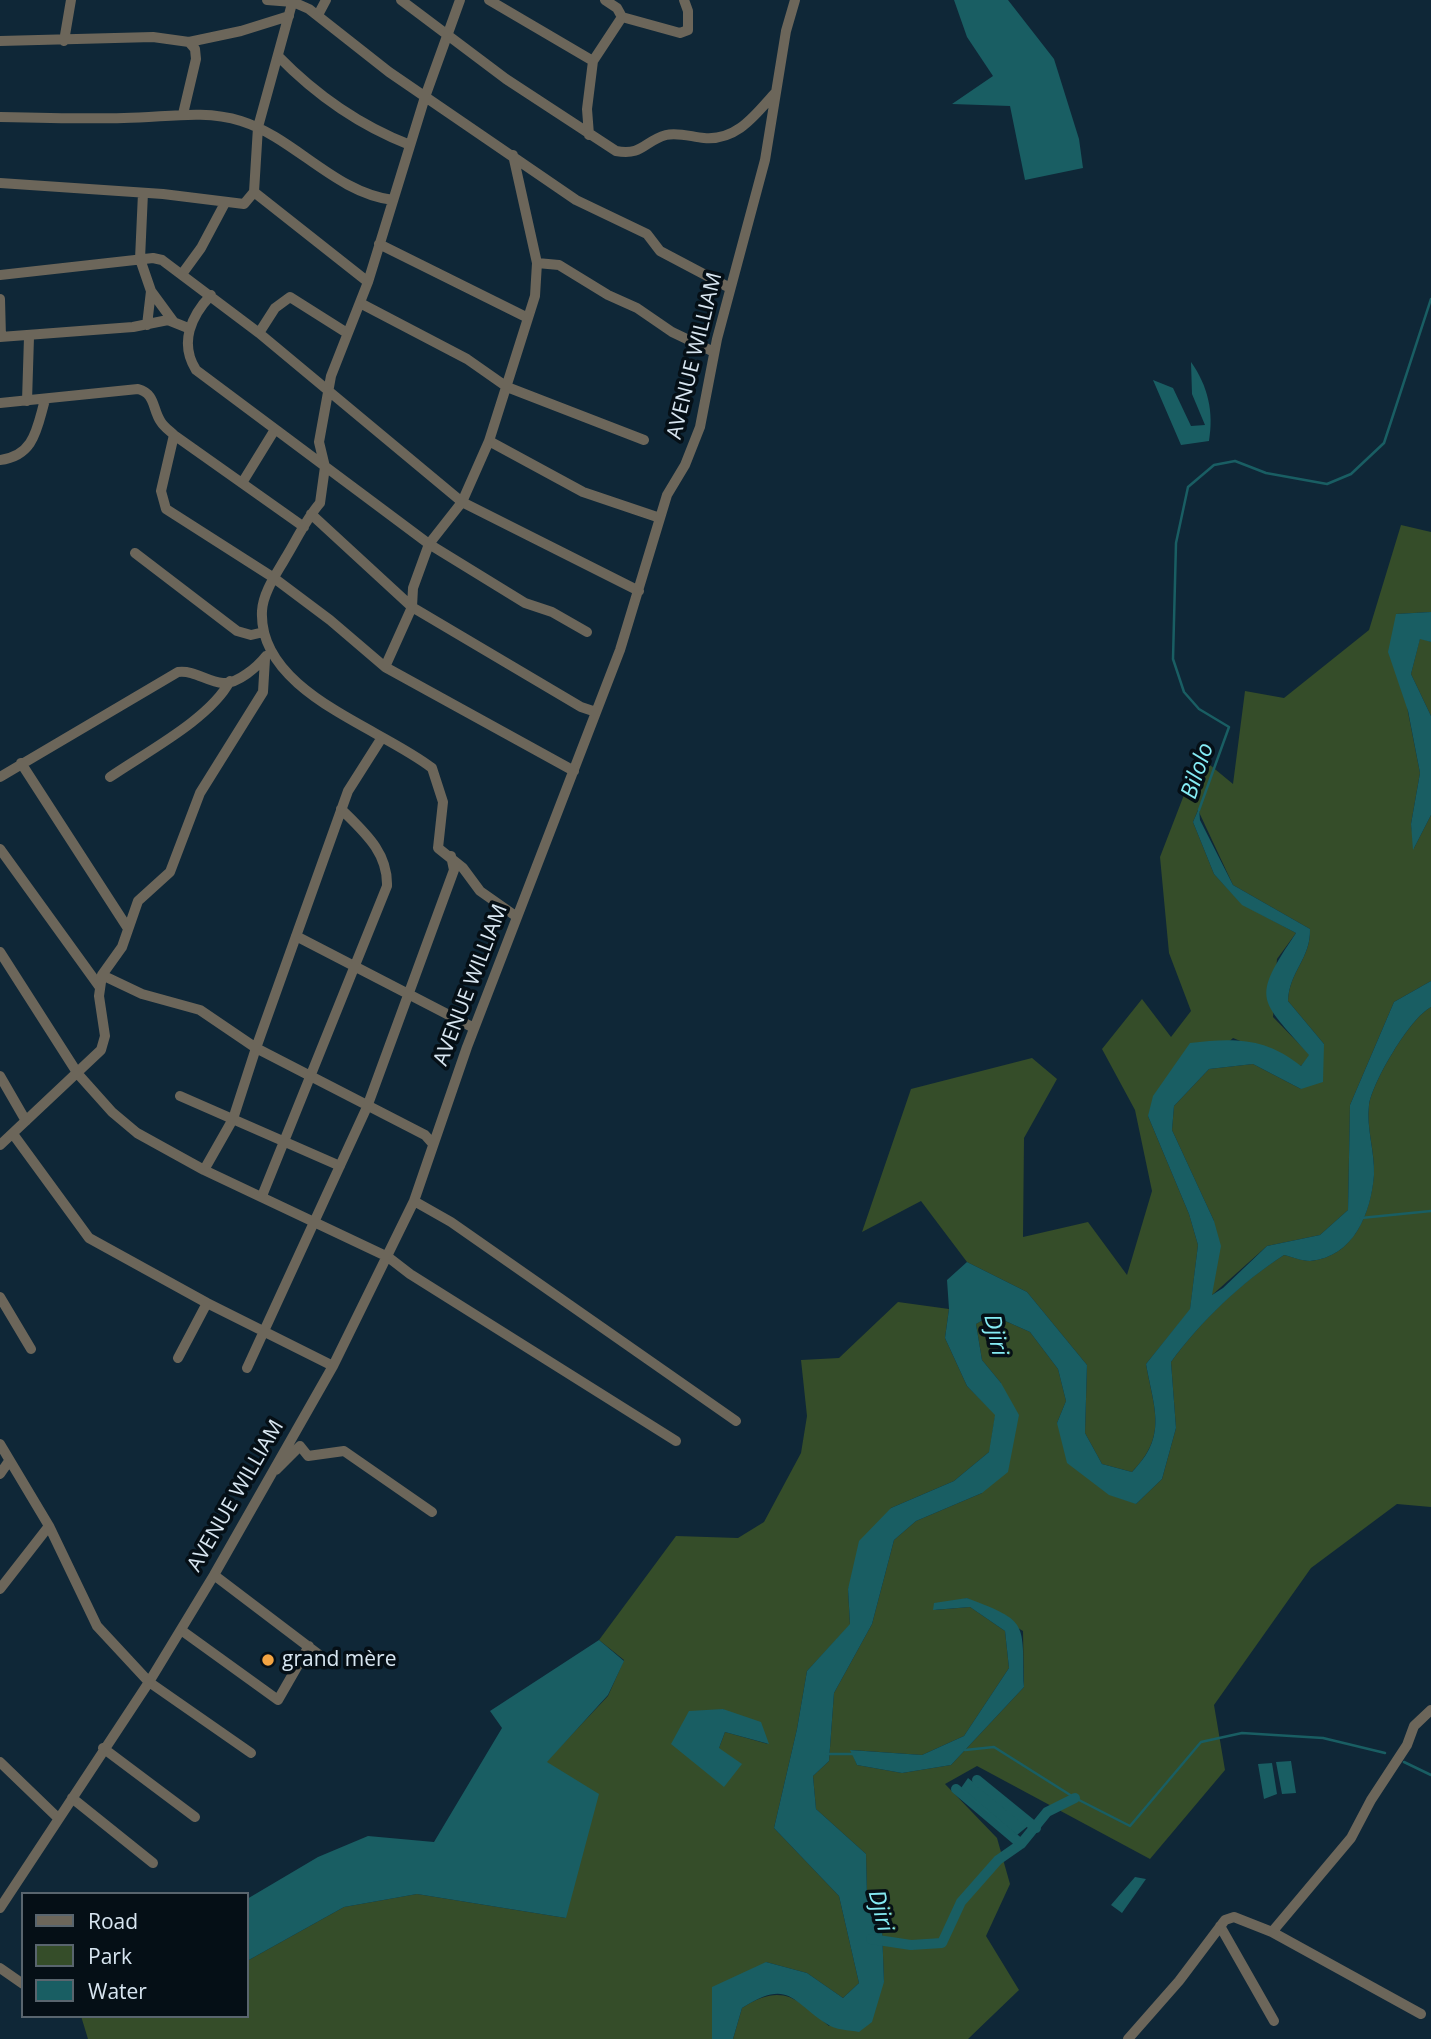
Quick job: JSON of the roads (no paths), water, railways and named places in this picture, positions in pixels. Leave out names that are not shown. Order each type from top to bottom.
[{"type":"street","points":[[64,41],[71,0]]},
{"type":"street","points":[[267,0],[293,1],[318,15],[425,97],[591,210],[648,234],[660,251],[730,288]]},
{"type":"street","points":[[318,15],[326,0]]},
{"type":"street","points":[[401,0],[506,79],[616,151],[629,153],[671,134],[724,138],[744,127],[777,91]]},
{"type":"street","points":[[460,0],[425,97],[368,282],[328,390],[318,442],[325,467],[324,491],[274,578],[262,610],[264,632],[269,647],[291,678],[382,739],[432,768],[443,802],[444,818],[437,844],[440,851],[451,856],[481,891],[517,917]]},
{"type":"street","points":[[489,0],[593,61]]},
{"type":"street","points":[[605,0],[617,8],[622,17],[680,33],[688,30],[689,24],[684,0]]},
{"type":"street","name":"AVENUE WILLIAM","points":[[0,1908],[149,1682],[214,1575],[333,1366],[414,1201],[474,1028],[596,712],[639,591],[667,495],[685,465],[700,427],[730,288],[765,160],[786,31],[795,0]]},
{"type":"street","points":[[0,183],[143,193],[244,204],[254,192],[258,127],[293,1]]},
{"type":"street","points":[[0,41],[153,37],[189,42],[241,32],[289,16]]},
{"type":"street","points":[[589,135],[587,109],[593,61],[622,17]]},
{"type":"street","points":[[183,114],[196,59],[195,49],[189,42]]},
{"type":"street","points":[[278,56],[301,80],[329,100],[387,136],[410,145]]},
{"type":"street","points":[[0,117],[126,118],[183,114],[224,117],[258,127],[346,182],[375,196],[393,200]]},
{"type":"street","points":[[385,667],[412,607],[413,588],[429,544],[462,502],[489,441],[535,296],[537,263],[513,155]]},
{"type":"street","points":[[254,192],[368,282]]},
{"type":"street","points":[[143,193],[140,259],[151,291],[173,321],[188,328]]},
{"type":"street","points":[[182,274],[201,248],[225,203]]},
{"type":"street","points":[[379,244],[528,318]]},
{"type":"street","points":[[0,275],[140,259],[162,260],[259,333],[462,502],[639,591]]},
{"type":"street","points":[[537,263],[559,265],[637,308],[672,332],[715,352]]},
{"type":"street","points":[[147,325],[151,291]]},
{"type":"street","points":[[211,295],[195,314],[188,328],[190,361],[196,370],[274,431],[429,544],[525,603],[552,612],[587,632]]},
{"type":"street","points":[[259,333],[275,308],[290,297],[347,333]]},
{"type":"street","points":[[0,299],[0,337],[29,337],[173,321]]},
{"type":"street","points":[[360,303],[467,359],[507,387],[644,440]]},
{"type":"street","points":[[27,401],[29,337]]},
{"type":"street","points":[[0,403],[138,389],[146,391],[162,424],[174,435],[304,527]]},
{"type":"street","points":[[0,460],[12,458],[25,451],[39,430],[45,400]]},
{"type":"street","points":[[242,483],[274,431]]},
{"type":"street","points":[[174,435],[161,491],[166,509],[274,578],[330,620],[385,667],[574,771]]},
{"type":"street","points":[[489,441],[583,492],[660,518]]},
{"type":"street","points":[[311,514],[412,607],[581,707],[596,712]]},
{"type":"street","points":[[135,553],[237,631],[251,635],[264,632]]},
{"type":"street","points":[[0,1145],[102,1050],[104,1042],[99,986],[102,975],[122,947],[138,901],[170,872],[200,793],[263,692],[265,659],[269,647]]},
{"type":"street","points":[[0,777],[178,672],[195,673],[223,683],[243,677],[265,659]]},
{"type":"street","points":[[110,777],[191,722],[220,697],[230,681]]},
{"type":"street","points":[[204,1170],[233,1119],[341,809],[358,773],[382,739]]},
{"type":"street","points":[[21,763],[127,927]]},
{"type":"street","points":[[262,1196],[387,886],[387,867],[380,851],[341,809]]},
{"type":"street","points":[[0,849],[99,986]]},
{"type":"street","points":[[247,1368],[367,1107],[455,867],[451,856]]},
{"type":"street","points":[[296,936],[356,964],[474,1028]]},
{"type":"street","points":[[0,952],[78,1074],[112,1112],[137,1133],[204,1170],[388,1257],[410,1274],[676,1441]]},
{"type":"street","points":[[102,975],[142,994],[200,1010],[256,1048],[425,1135],[433,1144]]},
{"type":"street","points":[[0,1076],[26,1121]]},
{"type":"street","points":[[180,1096],[340,1166]]},
{"type":"street","points":[[13,1134],[89,1238],[207,1303],[266,1330],[333,1366]]},
{"type":"street","points":[[414,1201],[451,1222],[736,1421]]},
{"type":"street","points":[[0,1297],[31,1349]]},
{"type":"street","points":[[177,1358],[207,1303]]},
{"type":"street","points":[[0,1444],[49,1526],[97,1626],[149,1682],[251,1752]]},
{"type":"street","points":[[269,1476],[300,1446],[308,1456],[344,1451],[432,1511]]},
{"type":"street","points":[[0,1474],[9,1461]]},
{"type":"street","points":[[0,1589],[49,1526]]},
{"type":"street","points":[[214,1575],[322,1657]]},
{"type":"street","points":[[181,1630],[278,1700],[309,1646]]},
{"type":"street","points":[[1272,1932],[1351,1838],[1371,1800],[1407,1745],[1414,1726],[1431,1710]]},
{"type":"street","points":[[103,1748],[195,1817]]},
{"type":"street","points":[[0,1762],[58,1818]]},
{"type":"street","points":[[72,1798],[153,1863]]},
{"type":"street","points":[[1128,2039],[1180,1981],[1220,1926],[1229,1918],[1238,1917],[1272,1932],[1421,2014]]},
{"type":"street","points":[[1220,1926],[1274,2021]]},
{"type":"street","points":[[0,1968],[21,1983]]},
{"type":"water","points":[[954,0],[1008,0],[1054,59],[1079,139],[1083,168],[1025,180],[1010,106],[952,104],[993,76],[967,37]]},
{"type":"water","points":[[1191,362],[1202,380],[1208,400],[1211,420],[1209,441],[1181,445],[1153,380],[1173,388],[1191,426],[1205,425],[1192,394]]},
{"type":"water","points":[[1431,612],[1431,642],[1420,639],[1411,674],[1431,716],[1431,815],[1413,850],[1411,824],[1420,773],[1408,711],[1388,652],[1396,614]]},
{"type":"water","points":[[1199,808],[1200,820],[1233,885],[1310,929],[1307,948],[1292,982],[1288,1001],[1324,1044],[1323,1082],[1301,1089],[1253,1064],[1209,1069],[1174,1106],[1172,1130],[1214,1221],[1221,1246],[1212,1295],[1267,1246],[1320,1235],[1348,1210],[1350,1105],[1394,1002],[1431,981],[1431,1007],[1422,1013],[1403,1037],[1372,1094],[1368,1113],[1374,1175],[1364,1218],[1349,1242],[1325,1258],[1307,1261],[1284,1255],[1253,1277],[1195,1332],[1171,1362],[1176,1428],[1162,1479],[1136,1504],[1109,1495],[1067,1463],[1057,1423],[1066,1401],[1058,1369],[1030,1332],[992,1315],[976,1324],[982,1360],[1001,1383],[1019,1415],[1008,1472],[982,1493],[916,1521],[894,1540],[872,1624],[834,1693],[829,1761],[813,1776],[816,1809],[866,1854],[867,1895],[882,1928],[884,1982],[872,2022],[859,2032],[838,2029],[789,1996],[770,1995],[742,2008],[733,2039],[712,2039],[712,1987],[766,1962],[807,1973],[843,1998],[859,1983],[839,1896],[774,1828],[797,1729],[807,1671],[850,1624],[848,1589],[859,1541],[891,1508],[954,1481],[989,1452],[995,1415],[967,1386],[945,1338],[949,1309],[947,1280],[967,1262],[1027,1292],[1087,1365],[1085,1433],[1102,1464],[1132,1472],[1151,1446],[1156,1421],[1146,1364],[1190,1309],[1198,1245],[1189,1214],[1148,1116],[1153,1096],[1190,1043],[1220,1040],[1248,1042],[1275,1049],[1301,1066],[1309,1055],[1271,1009],[1267,998],[1267,986],[1272,973],[1296,933],[1242,905],[1214,874],[1193,822]]},
{"type":"water","points":[[967,1598],[1002,1613],[1018,1627],[1022,1637],[1024,1687],[951,1765],[902,1773],[857,1765],[850,1750],[922,1755],[964,1736],[1009,1668],[1005,1631],[970,1607],[933,1610],[934,1603]]},
{"type":"water","points":[[599,1640],[624,1661],[608,1695],[547,1762],[599,1794],[566,1918],[417,1894],[344,1907],[248,1960],[248,1898],[318,1857],[368,1836],[434,1842],[502,1728],[490,1711]]},
{"type":"water","points":[[723,1709],[761,1722],[769,1744],[725,1732],[719,1748],[742,1764],[724,1787],[671,1744],[689,1711]]},
{"type":"water","points":[[1291,1761],[1296,1793],[1282,1794],[1276,1762]]},
{"type":"water","points":[[1272,1763],[1277,1794],[1264,1799],[1258,1764]]},
{"type":"water","points":[[968,1778],[1028,1826],[1017,1835],[961,1788]]},
{"type":"water","points":[[1135,1877],[1146,1879],[1122,1913],[1111,1905]]},
{"type":"waterway","name":"Bilolo","points":[[1199,810],[1229,727],[1199,709],[1184,692],[1173,659],[1176,543],[1188,487],[1214,465],[1235,461],[1266,473],[1327,484],[1351,474],[1384,443],[1431,299]]},
{"type":"waterway","points":[[1361,1218],[1431,1211]]},
{"type":"waterway","points":[[965,1750],[994,1747],[1075,1798],[1130,1826],[1201,1742],[1242,1733],[1323,1738],[1385,1753]]},
{"type":"waterway","points":[[827,1754],[855,1754]]},
{"type":"waterway","points":[[1404,1762],[1431,1775]]},
{"type":"waterway","points":[[977,1780],[1036,1828]]},
{"type":"waterway","points":[[956,1789],[1021,1844]]},
{"type":"waterway","name":"Djiri","points":[[871,1939],[911,1945],[942,1943],[961,1902],[998,1860],[1021,1844],[1047,1812],[1075,1798]]},
{"type":"place","name":"grand mère","points":[[268,1660]]}]
